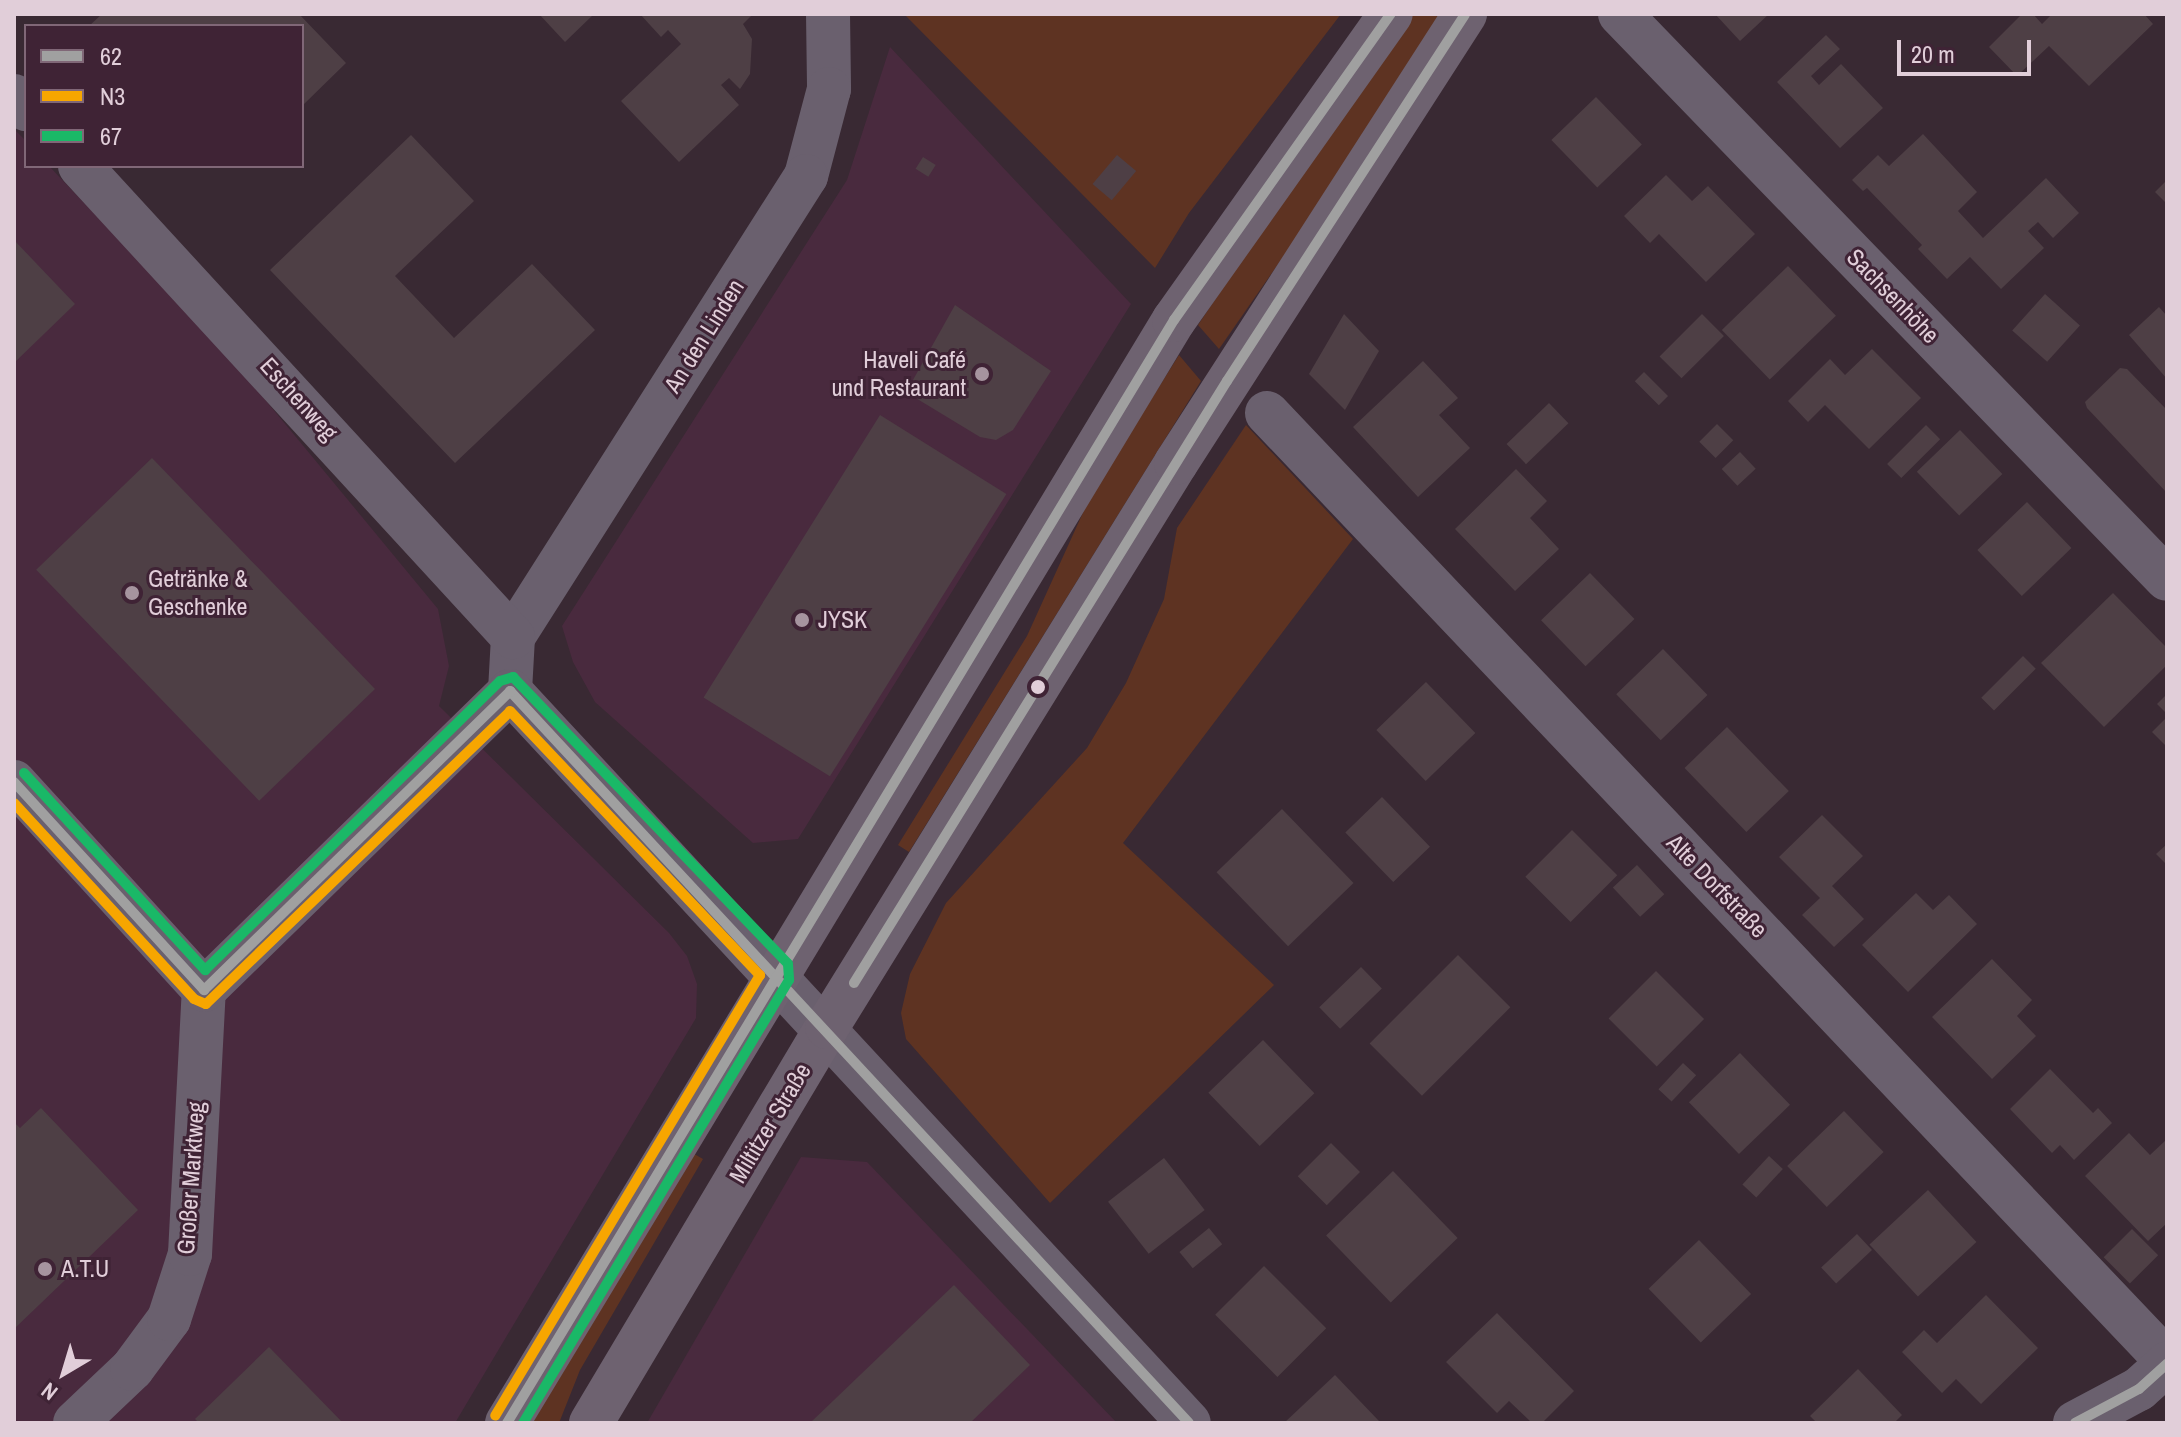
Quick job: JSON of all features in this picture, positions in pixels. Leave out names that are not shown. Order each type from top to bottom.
[{"type":"street","name":"An den Linden","points":[[513,637],[806,176],[829,89],[828,14]]},
{"type":"street","points":[[507,1423],[1174,320],[1391,14]]},
{"type":"street","name":"Miltitzer Straße","points":[[591,1423],[827,1027],[1220,393],[1465,14]]},
{"type":"street","name":"Sachsenhöhe","points":[[1620,14],[2167,579]]},
{"type":"street","name":"Eschenweg","points":[[82,168],[513,637]]},
{"type":"street","name":"Alte Dorfstraße","points":[[1267,413],[2167,1362]]},
{"type":"street","points":[[14,782],[204,990],[510,691],[513,637]]},
{"type":"street","points":[[510,691],[777,973],[1189,1423]]},
{"type":"street","name":"Großer Marktweg","points":[[75,1423],[132,1369],[169,1319],[190,1254],[204,990]]},
{"type":"street","points":[[2075,1423],[2139,1389],[2167,1362]]},
{"type":"shaded area","points":[[904,14],[1341,14],[1189,213],[1155,268]]},
{"type":"shaded area","points":[[1407,14],[1452,14],[1219,349],[1198,325]]},
{"type":"shaded area","points":[[890,47],[1131,304],[798,839],[753,843],[595,702],[573,662],[562,626],[847,180]]},
{"type":"shaded area","points":[[14,129],[24,139],[24,168],[51,168],[225,351],[438,609],[449,666],[439,706],[669,933],[687,956],[697,984],[696,1018],[455,1423],[14,1423]]},
{"type":"shaded area","points":[[1179,355],[1201,381],[909,852],[898,845],[1027,636],[1091,495]]},
{"type":"shaded area","points":[[1246,425],[1353,539],[1123,843],[1274,985],[1050,1203],[906,1039],[901,1013],[910,974],[946,903],[1087,748],[1126,683],[1164,599],[1177,528]]},
{"type":"shaded area","points":[[689,1151],[703,1159],[580,1370],[559,1423],[529,1423]]},
{"type":"shaded area","points":[[801,1157],[867,1162],[1117,1423],[647,1423]]},
{"type":"building","points":[[102,14],[299,14],[346,63],[304,104],[304,24],[91,24]]},
{"type":"building","points":[[539,14],[594,14],[565,42]]},
{"type":"building","points":[[640,14],[753,14],[743,24],[752,39],[750,74],[740,89],[729,78],[721,85],[739,105],[679,162],[621,101],[681,44],[668,30],[661,37]]},
{"type":"building","points":[[1715,14],[1769,14],[1740,41]]},
{"type":"building","points":[[2022,14],[2033,14],[2042,24],[2052,14],[2144,14],[2153,24],[2089,86],[2049,46],[2017,76],[1989,47]]},
{"type":"building","points":[[1826,35],[1840,49],[1811,76],[1819,85],[1841,64],[1883,108],[1840,148],[1777,82]]},
{"type":"building","points":[[1596,97],[1642,144],[1597,188],[1551,140]]},
{"type":"building","points":[[1923,134],[1977,192],[1958,211],[1983,238],[2046,178],[2079,213],[2053,238],[2038,222],[2028,231],[2044,248],[2001,289],[1970,257],[1947,279],[1918,249],[1922,245],[1867,188],[1863,191],[1852,180],[1878,155],[1889,166]]},
{"type":"building","points":[[411,135],[474,201],[395,276],[454,338],[532,264],[595,330],[455,463],[270,270]]},
{"type":"building","points":[[1117,155],[1136,171],[1112,200],[1093,184]]},
{"type":"building","points":[[923,157],[936,165],[928,177],[916,169]]},
{"type":"building","points":[[1666,175],[1692,201],[1708,186],[1755,234],[1706,282],[1659,234],[1650,243],[1624,216]]},
{"type":"building","points":[[2167,180],[2167,204],[2155,192]]},
{"type":"building","points":[[14,240],[75,304],[14,363]]},
{"type":"building","points":[[1788,266],[1836,316],[1770,380],[1722,330]]},
{"type":"building","points":[[2045,294],[2080,325],[2047,362],[2012,330]]},
{"type":"building","name":"Haveli Café und Restaurant","points":[[955,305],[1051,371],[1013,430],[996,440],[980,437],[914,397],[909,387]]},
{"type":"building","points":[[2159,307],[2167,316],[2167,379],[2129,335]]},
{"type":"building","points":[[1344,314],[1379,351],[1345,410],[1309,374]]},
{"type":"building","points":[[1702,314],[1724,336],[1681,378],[1660,356]]},
{"type":"building","points":[[1872,349],[1921,398],[1869,449],[1825,405],[1808,422],[1788,401],[1830,359],[1845,375]]},
{"type":"building","points":[[1423,361],[1458,398],[1439,415],[1470,448],[1418,497],[1353,427]]},
{"type":"building","points":[[2120,368],[2127,369],[2167,410],[2167,493],[2087,408],[2085,402]]},
{"type":"building","points":[[1644,372],[1668,396],[1659,405],[1635,381]]},
{"type":"building","points":[[1549,403],[1568,423],[1526,464],[1507,444]]},
{"type":"building","points":[[880,415],[1006,494],[830,776],[704,697]]},
{"type":"building","points":[[1717,424],[1733,440],[1716,458],[1699,442]]},
{"type":"building","points":[[1926,425],[1940,439],[1901,478],[1887,464]]},
{"type":"building","points":[[1960,430],[2002,474],[1959,516],[1917,472]]},
{"type":"building","points":[[1740,452],[1756,469],[1737,486],[1722,469]]},
{"type":"building","points":[[152,458],[375,689],[259,801],[36,570]]},
{"type":"building","points":[[1516,469],[1547,501],[1530,518],[1559,549],[1515,591],[1455,529]]},
{"type":"building","points":[[2027,502],[2071,548],[2022,596],[1977,550]]},
{"type":"building","points":[[1590,573],[1634,619],[1586,666],[1541,620]]},
{"type":"building","points":[[2113,593],[2167,648],[2167,665],[2104,727],[2041,663]]},
{"type":"building","points":[[1663,649],[1707,695],[1661,740],[1616,694]]},
{"type":"building","points":[[2023,656],[2036,669],[1994,710],[1981,698]]},
{"type":"building","points":[[1426,682],[1475,733],[1426,781],[1376,730]]},
{"type":"building","points":[[2167,694],[2167,714],[2157,704]]},
{"type":"building","points":[[2167,717],[2167,747],[2152,732]]},
{"type":"building","points":[[1727,727],[1789,791],[1746,832],[1685,768]]},
{"type":"building","points":[[1382,797],[1430,847],[1393,882],[1345,832]]},
{"type":"building","points":[[1282,809],[1354,883],[1288,946],[1217,872]]},
{"type":"building","points":[[1822,815],[1863,856],[1832,886],[1864,919],[1834,947],[1802,915],[1820,898],[1779,857]]},
{"type":"building","points":[[1572,830],[1617,875],[1571,922],[1525,877]]},
{"type":"building","points":[[2167,844],[2167,865],[2156,854]]},
{"type":"building","points":[[1637,865],[1664,894],[1640,917],[1613,888]]},
{"type":"building","points":[[1916,893],[1933,910],[1949,895],[1977,924],[1908,992],[1862,945]]},
{"type":"building","points":[[1458,955],[1510,1007],[1422,1096],[1370,1043]]},
{"type":"building","points":[[1992,959],[2032,1000],[2017,1016],[2036,1036],[1992,1079],[1932,1017]]},
{"type":"building","points":[[1361,967],[1382,989],[1340,1029],[1319,1007]]},
{"type":"building","points":[[1656,971],[1704,1019],[1657,1066],[1609,1018]]},
{"type":"building","points":[[1263,1040],[1314,1093],[1260,1146],[1208,1093]]},
{"type":"building","points":[[1740,1053],[1790,1105],[1739,1154],[1689,1102]]},
{"type":"building","points":[[1683,1063],[1696,1075],[1672,1102],[1658,1089]]},
{"type":"building","points":[[2050,1069],[2093,1113],[2098,1108],[2112,1123],[2074,1160],[2060,1145],[2052,1153],[2010,1109]]},
{"type":"building","name":"A.T.U","points":[[41,1108],[138,1210],[14,1329],[14,1122],[20,1128]]},
{"type":"building","points":[[1844,1111],[1884,1152],[1827,1207],[1787,1166]]},
{"type":"building","points":[[2129,1133],[2150,1155],[2167,1139],[2167,1223],[2148,1241],[2085,1176]]},
{"type":"building","points":[[1331,1143],[1360,1172],[1327,1205],[1298,1176]]},
{"type":"building","points":[[1769,1156],[1783,1169],[1756,1197],[1742,1185]]},
{"type":"building","points":[[1164,1158],[1205,1210],[1149,1254],[1108,1202]]},
{"type":"building","points":[[1393,1171],[1458,1238],[1391,1303],[1326,1236]]},
{"type":"building","points":[[1928,1190],[1976,1242],[1918,1296],[1869,1245]]},
{"type":"building","points":[[1209,1228],[1222,1244],[1193,1268],[1179,1252]]},
{"type":"building","points":[[2132,1229],[2158,1255],[2130,1283],[2104,1257]]},
{"type":"building","points":[[1857,1234],[1872,1250],[1836,1284],[1821,1267]]},
{"type":"building","points":[[1699,1240],[1751,1294],[1701,1343],[1649,1289]]},
{"type":"building","points":[[1264,1266],[1326,1328],[1277,1377],[1215,1315]]},
{"type":"building","points":[[954,1285],[1030,1365],[970,1423],[810,1423]]},
{"type":"building","points":[[1986,1295],[2038,1348],[1981,1404],[1956,1379],[1942,1393],[1902,1352],[1924,1330],[1937,1343]]},
{"type":"building","points":[[1497,1313],[1574,1391],[1542,1423],[1532,1423],[1509,1401],[1497,1413],[1446,1362]]},
{"type":"building","points":[[269,1347],[343,1423],[199,1423],[195,1419]]},
{"type":"building","points":[[1858,1369],[1902,1415],[1894,1423],[1817,1423],[1810,1416]]},
{"type":"building","points":[[1335,1375],[1379,1421],[1284,1423]]},
{"type":"transit line","name":"62","points":[[507,1423],[1174,320],[1391,14]]},
{"type":"transit line","name":"62","points":[[854,983],[1227,381],[1465,14]]},
{"type":"transit line","name":"67","points":[[24,773],[205,970],[500,681],[513,677],[788,964],[789,980],[523,1423]]},
{"type":"transit line","name":"62","points":[[510,691],[1189,1423]]},
{"type":"transit line","name":"62","points":[[204,990],[510,691]]},
{"type":"transit line","name":"N3","points":[[14,803],[194,999],[206,1004],[510,711],[760,975],[495,1416]]},
{"type":"transit line","name":"62","points":[[14,782],[204,990]]},
{"type":"transit line","name":"62","points":[[2075,1423],[2139,1389],[2167,1364]]},
{"type":"place","name":"Haveli Café und Restaurant","points":[[982,374]]},
{"type":"place","name":"Getränke & Geschenke","points":[[132,593]]},
{"type":"place","name":"JYSK","points":[[802,620]]},
{"type":"place","name":"A.T.U","points":[[45,1269]]}]
